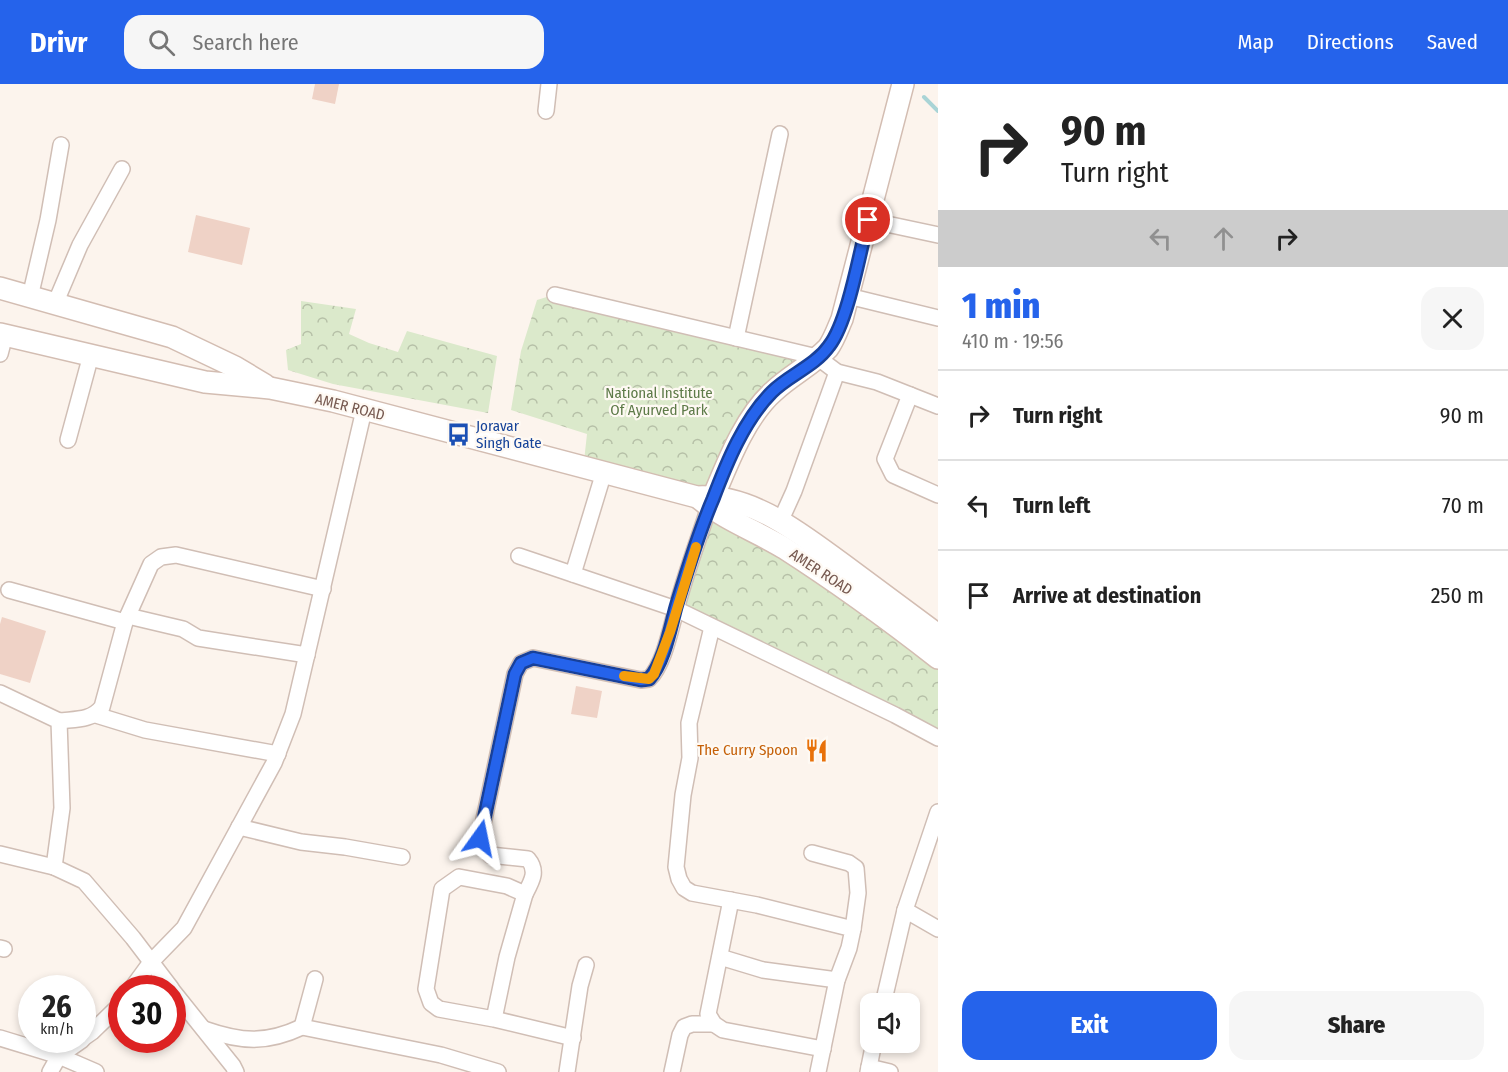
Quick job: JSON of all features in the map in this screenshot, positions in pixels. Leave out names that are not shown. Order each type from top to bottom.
[{"type":"main road","points":[[707,500],[753,414],[773,391],[803,370],[829,346],[842,319],[903,84]]},
{"type":"main road","points":[[0,288],[172,337],[235,367],[270,388]]},
{"type":"main road","name":"AMER ROAD","points":[[2,341],[90,355],[205,382],[270,388],[333,401],[707,500],[741,503],[764,512],[808,539],[938,635]]},
{"type":"main road","name":"AMER ROAD","points":[[707,500],[838,582],[938,658]]},
{"type":"street","points":[[546,111],[549,84]]},
{"type":"street","points":[[736,338],[780,134]]},
{"type":"street","points":[[30,297],[48,220],[61,145]]},
{"type":"street","points":[[55,304],[80,245],[122,170]]},
{"type":"street","points":[[868,220],[938,235]]},
{"type":"street","points":[[555,295],[817,357],[837,372],[877,382],[938,406]]},
{"type":"street","points":[[848,296],[938,318]]},
{"type":"street","points":[[68,440],[90,355]]},
{"type":"street","points":[[780,522],[794,491],[837,372]]},
{"type":"street","points":[[910,395],[885,459],[893,475],[938,495]]},
{"type":"street","points":[[142,975],[184,928],[278,754],[293,714],[364,410]]},
{"type":"street","points":[[573,574],[604,472]]},
{"type":"street","points":[[494,1019],[507,957],[525,894],[534,873],[534,866],[528,859],[490,855],[480,838],[515,674],[521,663],[533,658],[641,680],[649,679],[654,674],[670,632],[707,500]]},
{"type":"street","points":[[0,693],[58,721],[85,719],[96,715],[102,707],[127,619],[151,564],[161,557],[176,555],[323,589]]},
{"type":"street","points":[[519,556],[676,609],[895,714],[938,738]]},
{"type":"street","points":[[9,590],[127,619],[183,629],[198,638],[307,655]]},
{"type":"street","points":[[712,627],[689,723],[690,758],[683,795],[676,867],[679,879],[684,888],[692,892],[853,929]]},
{"type":"street","points":[[96,715],[145,730],[278,754]]},
{"type":"street","points":[[54,867],[62,808],[58,721]]},
{"type":"street","points":[[886,993],[905,910],[937,819]]},
{"type":"street","points":[[239,826],[301,842],[402,857]]},
{"type":"street","points":[[812,853],[849,863],[856,868],[858,893],[849,948],[837,980],[818,1072]]},
{"type":"street","points":[[0,854],[54,867],[84,881],[161,975]]},
{"type":"street","points":[[525,894],[507,886],[459,878],[442,889],[426,989],[431,1003],[439,1009],[494,1019],[573,1038]]},
{"type":"street","points":[[731,900],[708,1014],[714,1024],[723,1030],[823,1049]]},
{"type":"street","points":[[905,910],[938,929]]},
{"type":"street","points":[[720,957],[763,970],[837,980]]},
{"type":"street","points":[[567,1072],[580,986],[586,965]]},
{"type":"street","points":[[302,1027],[315,979]]},
{"type":"street","points":[[186,1006],[236,1072]]},
{"type":"street","points":[[96,1026],[108,1016]]},
{"type":"street","points":[[672,1072],[680,1035],[684,1027],[692,1024],[714,1024]]},
{"type":"street","points":[[204,1029],[228,1037],[255,1041],[284,1036],[302,1027],[441,1055],[498,1072]]},
{"type":"street","points":[[0,1038],[59,1056],[96,1072]]},
{"type":"street","points":[[50,1072],[63,1053]]},
{"type":"street","points":[[872,1053],[868,1070],[890,1072]]},
{"type":"green space","name":"National Institute Of Ayurved Park","points":[[550,296],[806,360],[706,493],[584,461],[587,434],[511,410],[521,351],[537,300]]},
{"type":"green space","points":[[301,301],[356,309],[349,334],[398,352],[407,331],[497,356],[488,413],[333,384],[288,370],[286,350],[301,344]]},
{"type":"green space","points":[[716,514],[938,663],[938,733],[680,608],[711,518]]},
{"type":"building","points":[[315,84],[339,84],[335,104],[312,99]]},
{"type":"building","points":[[196,215],[250,228],[242,265],[188,252]]},
{"type":"building","points":[[2,617],[46,631],[30,683],[0,674]]},
{"type":"building","points":[[576,686],[602,691],[597,718],[571,714]]},
{"type":"waterway","points":[[924,97],[938,111]]},
{"type":"slow traffic","points":[[624,676],[641,680],[649,679],[654,674],[670,632],[696,547]]},
{"type":"place","name":"Joravar Singh Gate","points":[[458,435]]},
{"type":"place","name":"The Curry Spoon","points":[[816,750]]},
{"type":"route","points":[[480,838],[515,674],[521,663],[533,658],[641,680],[649,679],[654,674],[670,632],[709,507],[726,467],[753,414],[773,391],[803,370],[829,346],[842,319],[868,220]]}]
